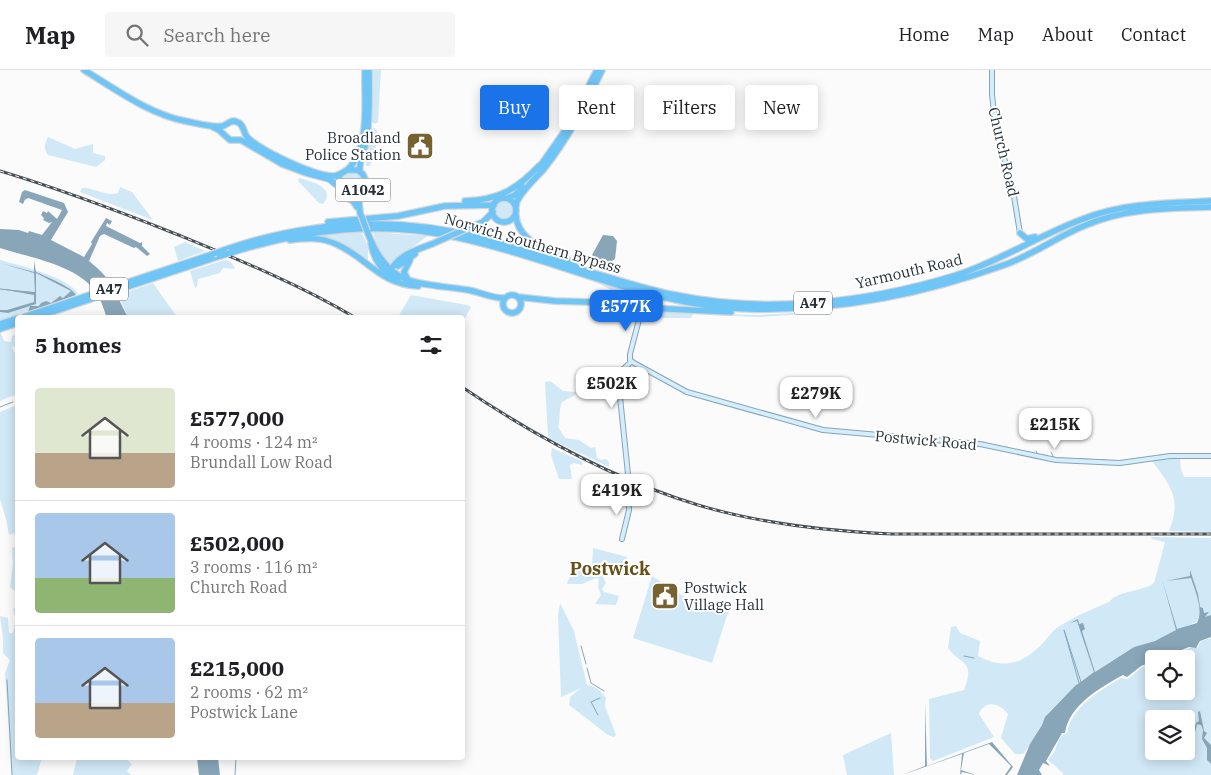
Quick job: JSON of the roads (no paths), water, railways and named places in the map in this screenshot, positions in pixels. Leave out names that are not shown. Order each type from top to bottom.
[{"type":"highway","points":[[83,70],[159,114],[206,125],[225,125],[232,121],[238,122],[244,131],[238,139],[230,140],[224,134],[206,125]]},
{"type":"highway","points":[[346,170],[356,160],[361,146],[365,70]]},
{"type":"highway","points":[[360,172],[368,128],[369,70]]},
{"type":"highway","points":[[482,222],[492,212],[494,205],[499,199],[507,198],[518,192],[550,153],[578,110],[596,70]]},
{"type":"highway","points":[[389,271],[411,252],[482,222],[498,220],[508,222],[516,215],[518,198],[549,162],[570,132],[602,70]]},
{"type":"highway","points":[[224,134],[225,125]]},
{"type":"highway","name":"A1042","points":[[244,131],[247,137],[256,144],[289,162],[328,175],[340,175]]},
{"type":"highway","name":"A1042","points":[[238,139],[276,161],[306,173],[329,179],[355,200],[372,243],[376,259],[398,280],[418,286],[446,287]]},
{"type":"highway","name":"A47","points":[[410,213],[439,204],[492,198],[500,195],[520,185],[550,153]]},
{"type":"highway","name":"A1042","points":[[339,186],[340,175],[346,170],[354,169],[360,172],[366,181],[359,202],[359,210]]},
{"type":"highway","points":[[306,173],[331,183],[340,194],[353,201],[359,210]]},
{"type":"highway","name":"A1042","points":[[350,196],[362,192]]},
{"type":"highway","points":[[507,198],[516,206]]},
{"type":"highway","name":"Yarmouth Road","points":[[633,285],[675,296],[712,302],[756,305],[801,304],[852,297],[931,282],[980,266],[1054,231],[1092,216],[1124,208],[1170,203],[1211,202]]},
{"type":"highway","name":"A47","points":[[292,231],[315,224],[410,213],[445,206],[494,205]]},
{"type":"highway","name":"Yarmouth Road","points":[[774,310],[836,305],[930,287],[1006,265],[1086,224],[1115,215],[1148,210],[1211,206]]},
{"type":"highway","points":[[492,212],[498,220]]},
{"type":"highway","name":"A47","points":[[516,215],[520,230],[541,247],[568,260],[633,285]]},
{"type":"highway","name":"Norwich Southern Bypass","points":[[227,252],[264,237],[323,226],[368,223],[436,228],[493,242],[633,285]]},
{"type":"highway","name":"Norwich Southern Bypass","points":[[43,315],[227,252],[297,235],[322,231],[370,228],[418,231],[482,244],[662,297],[715,307],[774,310]]},
{"type":"highway","name":"A47","points":[[1020,233],[1024,238],[1032,239],[1054,231]]},
{"type":"highway","points":[[1017,249],[1020,243],[1020,233]]},
{"type":"highway","name":"A47","points":[[242,249],[293,240],[317,238],[337,244],[363,262]]},
{"type":"highway","name":"A1042","points":[[372,243],[389,271],[408,280],[506,298]]},
{"type":"highway","points":[[363,262],[389,271],[424,247]]},
{"type":"highway","points":[[408,280],[404,272],[412,256]]},
{"type":"highway","points":[[363,262],[370,263],[376,259]]},
{"type":"highway","name":"Norwich Southern Bypass","points":[[28,315],[198,261]]},
{"type":"highway","points":[[389,271],[390,281],[418,286]]},
{"type":"highway","points":[[549,301],[512,295],[506,298],[504,306],[512,312],[518,310],[521,305],[530,302],[638,303],[640,311]]},
{"type":"highway","name":"A1042","points":[[489,296],[504,306]]},
{"type":"highway","points":[[518,297],[521,305]]},
{"type":"highway","name":"A47","points":[[640,311],[660,308],[744,312],[774,310]]},
{"type":"highway","name":"Norwich Southern Bypass","points":[[0,324],[15,319]]},
{"type":"highway","points":[[0,329],[15,324]]},
{"type":"street","name":"Church Road","points":[[992,70],[992,95],[996,129],[1013,190],[1020,233]]},
{"type":"street","points":[[622,539],[628,510],[628,474],[618,378],[620,372],[632,362],[630,354],[640,311]]},
{"type":"street","name":"Postwick Road","points":[[632,362],[687,392],[823,430],[980,444],[1056,460],[1120,463],[1170,456],[1211,456]]},
{"type":"waterway","points":[[0,289],[35,293]]},
{"type":"waterway","points":[[0,407],[13,402]]},
{"type":"waterway","points":[[1036,451],[1038,455]]},
{"type":"waterway","points":[[1051,452],[1054,458]]},
{"type":"waterway","points":[[1055,458],[1106,460]]},
{"type":"waterway","points":[[1079,683],[1064,630],[1081,682]]},
{"type":"waterway","points":[[581,646],[586,664]]},
{"type":"waterway","points":[[964,656],[974,658]]},
{"type":"waterway","points":[[587,668],[591,683],[604,691]]},
{"type":"waterway","points":[[7,680],[12,775]]},
{"type":"waterway","points":[[598,715],[591,702],[600,698]]},
{"type":"waterway","points":[[235,775],[236,760]]},
{"type":"railway","points":[[0,171],[45,185],[199,243],[290,283],[350,315]]},
{"type":"railway","points":[[465,389],[518,423],[576,455],[636,483],[666,495],[722,512],[770,522],[819,529],[892,534],[1211,534]]},
{"type":"place","name":"Broadland Police Station","points":[[420,146]]},
{"type":"place","name":"Postwick Village Hall","points":[[665,596]]},
{"type":"district","name":"Postwick","points":[[610,568]]}]
